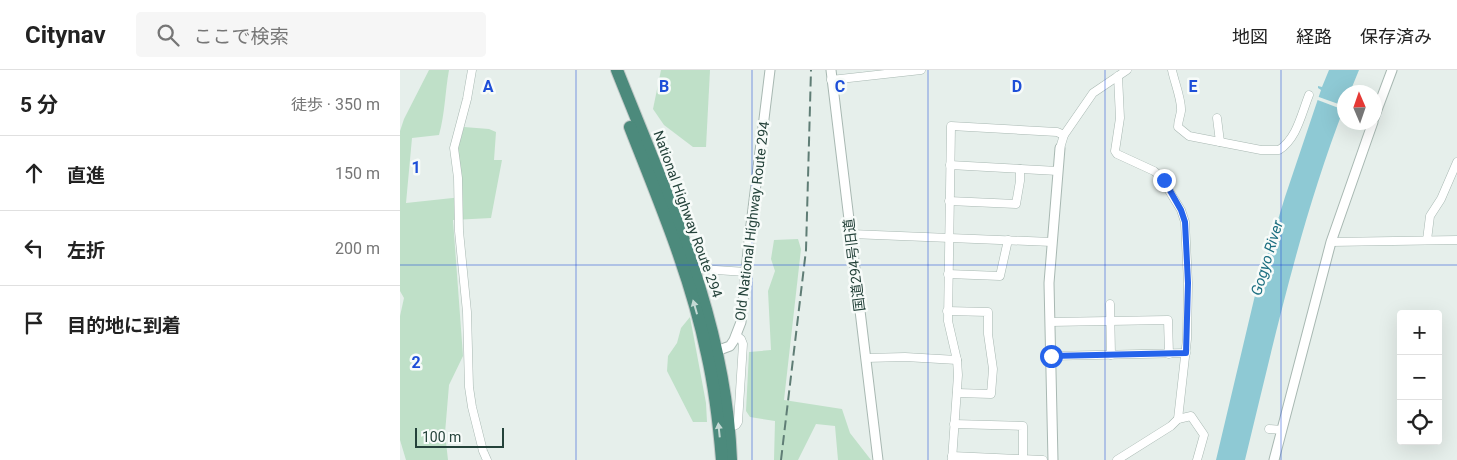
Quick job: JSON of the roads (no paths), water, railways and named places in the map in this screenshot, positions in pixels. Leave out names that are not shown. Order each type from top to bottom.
[{"type":"highway","name":"National Highway Route 294","points":[[608,70],[672,236],[712,353],[730,427],[732,460]]},
{"type":"highway","name":"National Highway Route 294","points":[[617,70],[680,226],[703,294],[712,353],[722,460]]},
{"type":"street","points":[[472,70],[467,99],[454,148],[458,178],[459,231],[467,312],[469,387],[472,407],[487,460]]},
{"type":"street","name":"Old National Highway Route 294","points":[[712,353],[730,346],[736,335],[743,310],[770,70]]},
{"type":"street","points":[[831,75],[921,70]]},
{"type":"street","points":[[1053,460],[1049,283],[1060,148],[1064,135],[1093,93],[1126,70]]},
{"type":"street","points":[[1382,97],[1392,70]]},
{"type":"street","points":[[1169,71],[1174,77],[1176,91],[1180,99],[1181,111],[1178,127],[1189,136],[1272,151],[1279,150],[1290,141],[1309,95]]},
{"type":"street","name":"国道294号旧道","points":[[831,75],[878,460]]},
{"type":"street","points":[[1118,76],[1120,118],[1115,150],[1117,154],[1154,171],[1160,176],[1181,210],[1185,222],[1188,283],[1186,353],[1178,419]]},
{"type":"street","points":[[1218,118],[1220,142]]},
{"type":"street","points":[[1043,460],[952,458],[957,393],[957,360],[947,311],[951,126],[1057,132],[1064,135]]},
{"type":"street","points":[[1274,460],[1331,242],[1370,130]]},
{"type":"street","points":[[1427,240],[1430,216],[1441,199],[1457,162]]},
{"type":"street","points":[[950,165],[1058,171]]},
{"type":"street","points":[[949,201],[1016,204],[1020,169]]},
{"type":"street","points":[[850,234],[1052,242]]},
{"type":"street","points":[[948,274],[1000,276],[1008,240]]},
{"type":"street","points":[[1331,242],[1457,240]]},
{"type":"street","points":[[695,270],[746,272]]},
{"type":"street","points":[[1110,304],[1111,355]]},
{"type":"street","points":[[947,311],[988,312],[988,334],[993,370],[991,394],[957,393]]},
{"type":"street","points":[[1050,322],[1168,320],[1169,354]]},
{"type":"street","points":[[730,427],[738,422],[742,344],[741,339],[736,335]]},
{"type":"street","points":[[1051,356],[1186,353]]},
{"type":"street","points":[[866,358],[905,357],[957,360]]},
{"type":"street","points":[[1117,460],[1171,426],[1178,419],[1191,416],[1204,434],[1198,460]]},
{"type":"street","points":[[954,424],[1023,426],[1023,459]]},
{"type":"street","points":[[1269,429],[1282,430]]},
{"type":"water","name":"Gogyo River","points":[[1329,70],[1359,70],[1353,85],[1337,85],[1337,127],[1301,238],[1277,326],[1245,460],[1216,460],[1256,291],[1321,90],[1318,86],[1322,87]]},
{"type":"railway","points":[[781,460],[806,250],[811,70]]}]
